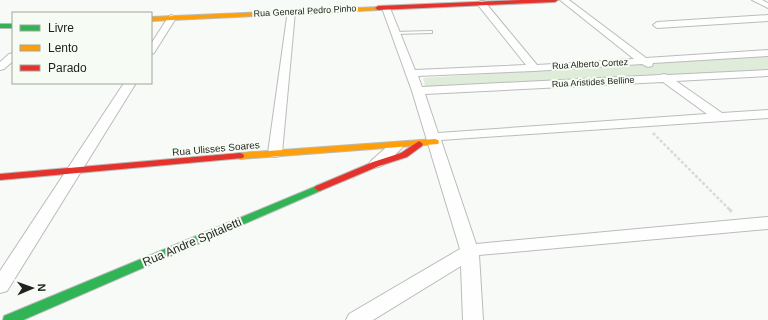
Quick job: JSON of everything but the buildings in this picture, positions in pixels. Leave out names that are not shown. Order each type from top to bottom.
[{"type":"street","name":"Rua General Pedro Pinho","points":[[152,19],[485,2],[555,0]]},
{"type":"street","points":[[564,0],[720,118]]},
{"type":"street","points":[[756,0],[768,6]]},
{"type":"street","points":[[485,2],[534,68]]},
{"type":"street","points":[[204,16],[208,7]]},
{"type":"street","points":[[386,8],[418,91],[469,252],[473,320]]},
{"type":"street","points":[[275,153],[291,12]]},
{"type":"street","points":[[152,49],[172,18]]},
{"type":"street","points":[[657,25],[768,18]]},
{"type":"street","points":[[0,26],[12,26]]},
{"type":"street","name":"Rua Alberto Cortez","points":[[411,73],[534,68],[768,53]]},
{"type":"street","points":[[1,66],[12,57]]},
{"type":"street","name":"Rua Aristides Belline","points":[[418,91],[768,73]]},
{"type":"street","points":[[0,286],[129,84]]},
{"type":"street","points":[[434,140],[643,122],[768,114]]},
{"type":"street","name":"Rua Ulisses Soares","points":[[0,177],[74,172],[275,153],[396,146],[418,144],[434,140]]},
{"type":"street","name":"Rua Andre Spitaletti","points":[[9,320],[376,164],[404,155],[418,144]]},
{"type":"street","name":"Rua Andre Spitaletti","points":[[376,164],[396,146]]},
{"type":"street","points":[[356,320],[469,252],[496,246],[768,223]]},
{"type":"lane","points":[[395,33],[430,32]]},
{"type":"path","points":[[643,122],[744,224]]},
{"type":"green space","points":[[768,56],[768,71],[438,89],[425,86],[423,78]]},
{"type":"traffic: fast","points":[[0,26],[12,26]]},
{"type":"traffic: fast","points":[[9,320],[319,188]]},
{"type":"traffic: slow","points":[[152,19],[378,8]]},
{"type":"traffic: slow","points":[[240,156],[435,142]]},
{"type":"traffic: jam","points":[[378,8],[555,0]]},
{"type":"traffic: jam","points":[[319,188],[376,164],[404,155],[419,144]]},
{"type":"traffic: jam","points":[[0,177],[240,156]]}]
